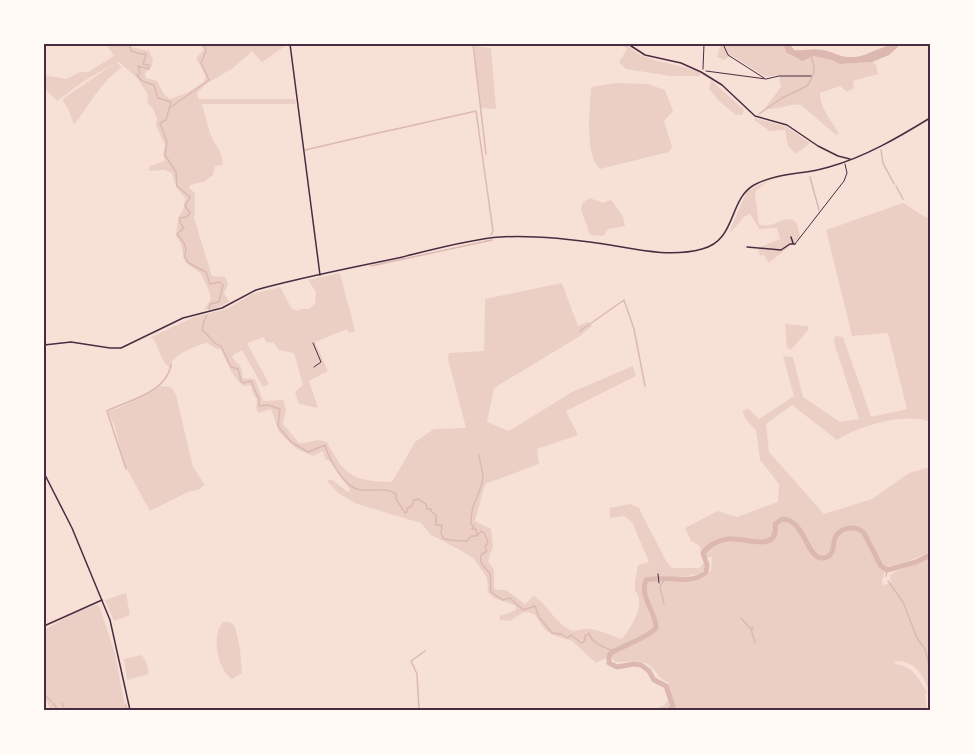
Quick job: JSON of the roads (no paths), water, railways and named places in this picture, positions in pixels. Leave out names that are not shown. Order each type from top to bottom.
[{"type":"street","points":[[290,44],[320,275]]},
{"type":"street","points":[[628,44],[645,55],[681,63],[701,72],[722,85],[755,116],[787,125],[818,146],[850,159]]},
{"type":"street","points":[[44,345],[71,342],[121,348],[183,318],[222,308],[256,290],[500,237],[588,242],[652,252],[692,252],[711,246],[723,236],[742,196],[754,185],[770,178],[817,171],[839,164],[895,140],[930,118]]},
{"type":"street","points":[[838,156],[839,164]]},
{"type":"street","points":[[747,247],[781,250],[794,244],[791,237]]},
{"type":"street","points":[[44,473],[72,528],[102,600],[113,631],[130,711]]},
{"type":"street","points":[[44,626],[102,600]]},
{"type":"lane","points":[[794,244],[844,181],[847,172],[844,162]]},
{"type":"lane","points":[[313,343],[321,362],[314,367]]},
{"type":"waterway","points":[[129,44],[131,51],[146,55],[143,64],[148,65],[149,69],[138,66],[139,78],[154,85],[158,98],[171,102],[166,120],[160,123],[167,142],[165,155],[176,172],[177,186],[190,197],[185,206],[190,213],[187,217],[180,218],[180,223],[184,228],[177,234],[185,245],[184,256],[189,263],[206,272],[210,284],[219,282],[223,285],[219,302],[210,304],[209,309]]},
{"type":"waterway","points":[[171,107],[209,80],[201,63],[206,51],[204,44]]},
{"type":"waterway","points":[[473,44],[486,154]]},
{"type":"waterway","points":[[759,114],[782,98],[807,86],[814,71],[811,56]]},
{"type":"waterway","points":[[392,130],[476,111],[493,231],[491,235]]},
{"type":"waterway","points":[[305,150],[391,130]]},
{"type":"waterway","points":[[881,150],[883,163],[894,184]]},
{"type":"waterway","points":[[810,177],[819,210]]},
{"type":"waterway","points":[[896,186],[903,199]]},
{"type":"waterway","points":[[371,266],[492,240]]},
{"type":"waterway","points":[[580,331],[624,300],[634,329],[645,386]]},
{"type":"waterway","points":[[207,315],[202,330],[221,346],[231,367],[238,369],[241,381],[243,383],[251,381],[259,400],[259,406],[268,405],[280,409],[278,426],[291,442],[308,452],[325,445],[334,466],[344,480],[356,489],[384,490],[396,494],[396,499],[405,513],[414,500],[418,499],[426,504],[427,509],[431,509],[436,515],[436,525],[442,525],[443,538],[467,541],[481,531],[488,542],[485,547],[487,551],[480,559],[490,573],[491,592],[503,600],[510,598],[523,610],[535,606],[539,617],[552,633],[561,634],[567,638],[571,635],[581,643],[585,641],[585,636],[589,633],[595,642],[613,651]]},
{"type":"waterway","points":[[126,469],[107,411],[154,389],[168,375],[171,365]]},
{"type":"waterway","points":[[477,536],[476,529],[472,529],[474,526],[471,524],[471,517],[483,478],[479,455]]},
{"type":"waterway","points":[[670,710],[673,706],[666,686],[654,680],[649,671],[641,665],[617,667],[609,663],[612,652],[656,628],[646,598],[644,586],[646,580],[684,580],[699,577],[706,573],[707,565],[703,553],[710,546],[727,539],[766,542],[772,539],[775,524],[782,519],[796,525],[813,553],[818,557],[823,558],[830,555],[836,536],[842,530],[850,528],[864,533],[881,566],[887,570],[916,562],[930,555]]},
{"type":"waterway","points":[[886,576],[887,570]]},
{"type":"waterway","points":[[664,580],[660,587],[664,604]]},
{"type":"waterway","points":[[888,581],[903,602],[917,638],[925,649],[930,669]]},
{"type":"waterway","points":[[741,618],[751,629],[755,643]]},
{"type":"waterway","points":[[419,710],[417,674],[411,661],[425,651]]},
{"type":"waterway","points":[[44,694],[51,701]]},
{"type":"waterway","points":[[53,703],[58,710]]},
{"type":"waterway","points":[[62,703],[65,710]]},
{"type":"waterway","points":[[126,705],[127,710]]}]
